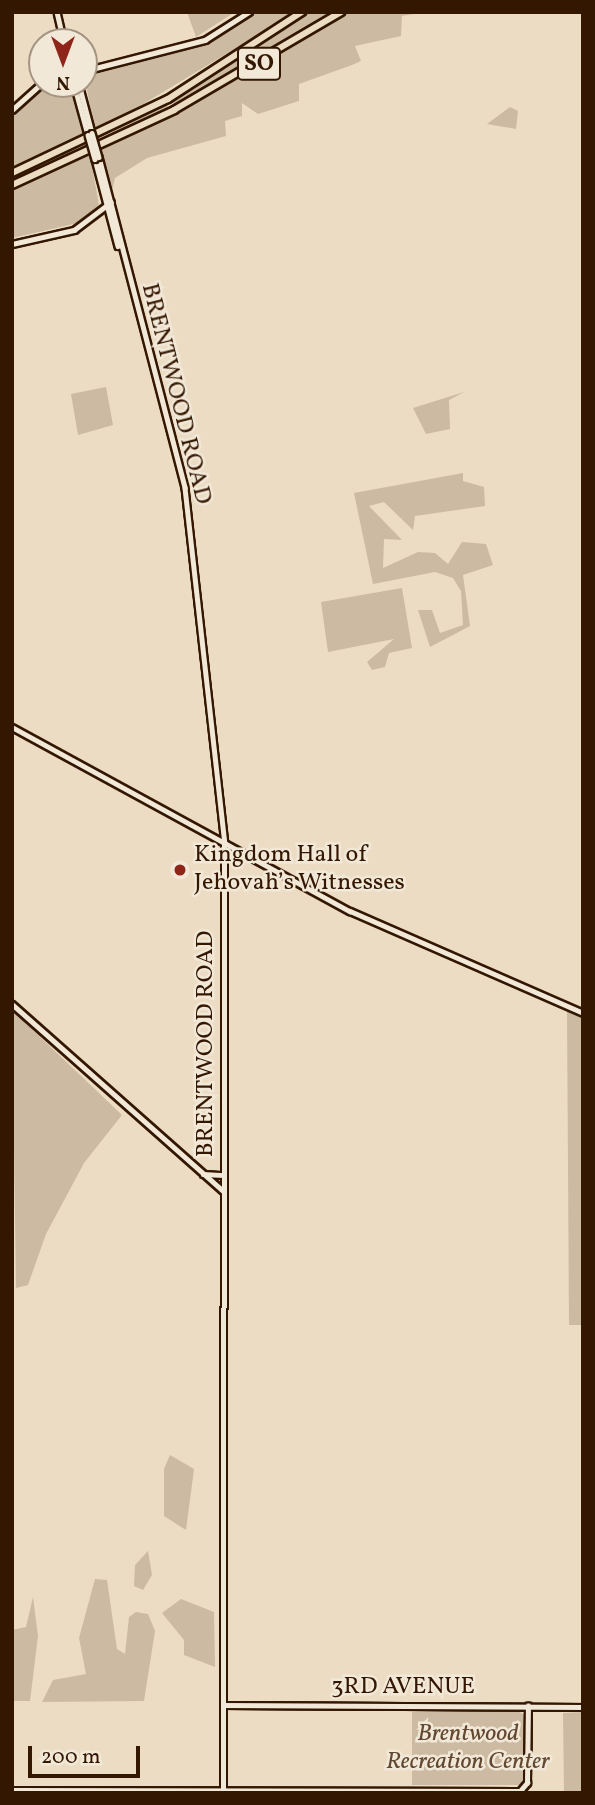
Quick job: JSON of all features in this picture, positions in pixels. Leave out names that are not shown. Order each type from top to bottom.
[{"type":"highway","name":"SO","points":[[12,173],[168,99],[302,12]]},
{"type":"highway","name":"SO","points":[[12,185],[174,110],[341,12]]},
{"type":"street","points":[[98,67],[205,40],[250,12]]},
{"type":"street","points":[[12,110],[28,96]]},
{"type":"street","name":"BRENTWOOD ROAD","points":[[81,98],[185,488],[225,842],[223,1790]]},
{"type":"street","points":[[12,244],[74,230],[108,204]]},
{"type":"street","points":[[12,727],[350,911],[583,1013]]},
{"type":"street","points":[[12,1004],[224,1192]]},
{"type":"street","points":[[202,1174],[224,1175]]},
{"type":"street","name":"3RD AVENUE","points":[[224,1705],[583,1707]]},
{"type":"street","points":[[12,1790],[526,1789],[527,1706]]},
{"type":"green space","points":[[187,12],[235,12],[196,37]]},
{"type":"green space","points":[[252,12],[296,12],[95,133],[88,98],[98,98],[98,70],[207,41]]},
{"type":"green space","points":[[308,12],[335,12],[173,105],[173,100]]},
{"type":"green space","points":[[348,12],[425,12],[402,16],[401,36],[355,46],[361,61],[299,84],[299,101],[258,114],[242,103],[242,116],[225,121],[226,136],[147,158],[115,178],[112,191],[100,150],[208,96]]},
{"type":"green space","points":[[31,98],[75,98],[85,138],[12,169],[12,118]]},
{"type":"green space","points":[[166,104],[170,109],[107,140],[105,136]]},
{"type":"green space","points":[[510,107],[518,111],[516,129],[487,124]]},
{"type":"green space","points":[[77,149],[78,153],[12,182],[12,177]]},
{"type":"green space","points":[[90,155],[99,205],[78,223],[12,238],[12,189]]},
{"type":"green space","points":[[106,387],[113,425],[78,435],[71,394]]},
{"type":"green space","points":[[464,392],[449,400],[450,429],[426,434],[413,408]]},
{"type":"green space","points":[[463,473],[463,481],[484,487],[485,506],[415,516],[413,530],[384,502],[369,506],[402,540],[384,539],[383,568],[418,552],[435,553],[448,564],[462,542],[486,544],[493,565],[463,575],[470,626],[430,647],[418,610],[432,610],[440,633],[463,625],[461,591],[453,578],[435,572],[373,584],[354,493]]},
{"type":"green space","points":[[402,588],[412,648],[389,653],[385,667],[372,670],[367,662],[394,639],[328,652],[321,602]]},
{"type":"green space","points":[[12,1010],[122,1115],[84,1163],[46,1234],[28,1285],[16,1288]]},
{"type":"green space","points":[[567,1010],[583,1016],[583,1325],[569,1325]]},
{"type":"green space","points":[[170,1455],[194,1469],[186,1530],[164,1516],[164,1469]]},
{"type":"green space","points":[[148,1551],[152,1575],[143,1590],[134,1586],[135,1565]]},
{"type":"green space","points":[[95,1579],[107,1580],[117,1649],[125,1654],[129,1617],[136,1612],[148,1614],[155,1631],[144,1701],[42,1702],[53,1680],[86,1674],[79,1638]]},
{"type":"green space","points":[[33,1597],[38,1636],[30,1701],[12,1701],[12,1630],[26,1627]]},
{"type":"green space","points":[[181,1599],[214,1612],[215,1667],[184,1655],[184,1640],[162,1613]]},
{"type":"green space","name":"Brentwood Recreation Center","points":[[519,1711],[524,1715],[524,1785],[412,1785],[412,1712]]},
{"type":"green space","points":[[583,1712],[583,1793],[564,1793],[563,1713]]},
{"type":"place","name":"Kingdom Hall of Jehovah’s Witnesses","points":[[180,870]]}]
